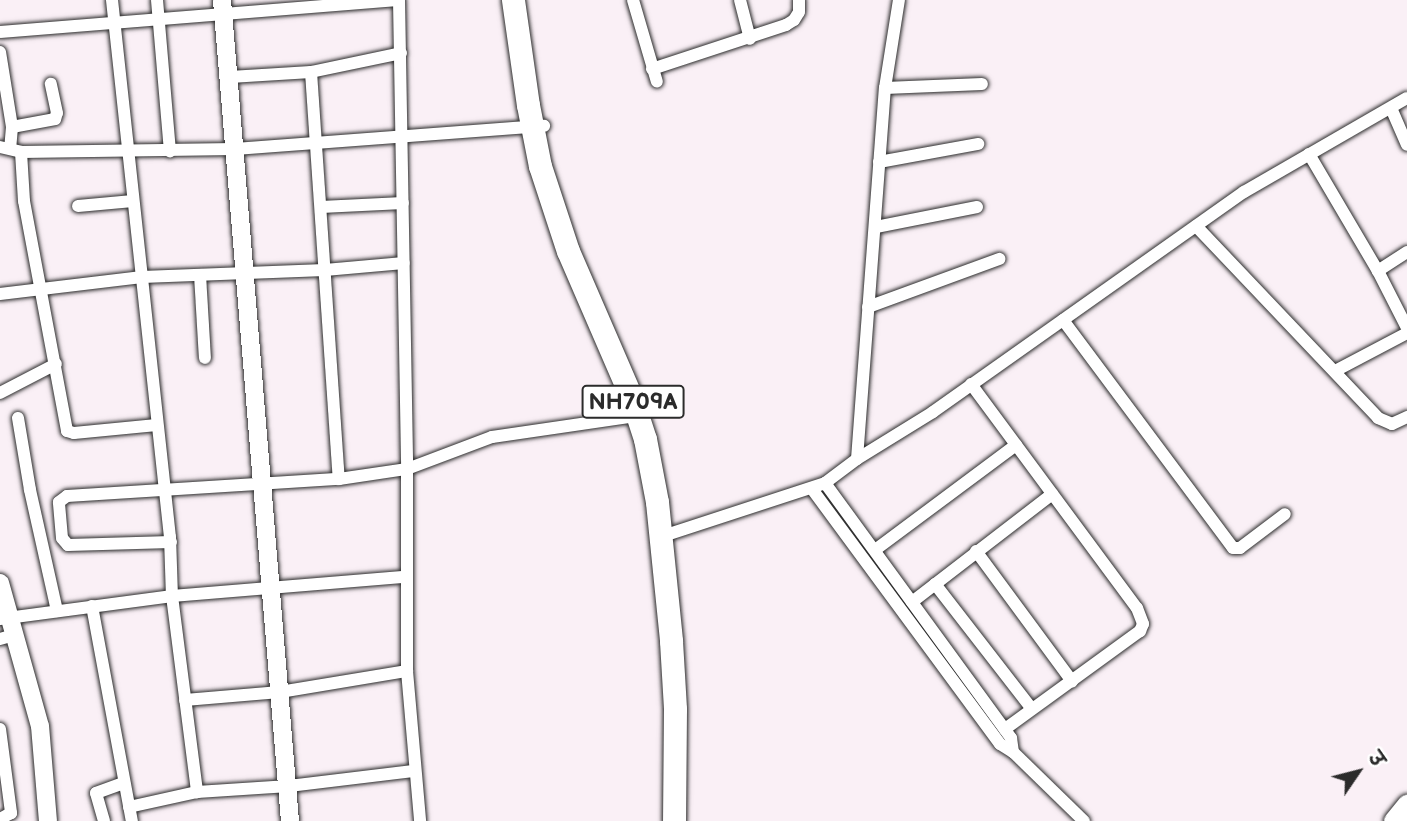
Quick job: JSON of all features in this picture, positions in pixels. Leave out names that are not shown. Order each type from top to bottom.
[{"type":"highway","name":"NH709A","points":[[513,0],[538,126]]},
{"type":"highway","name":"NH709A","points":[[524,0],[540,166],[568,251],[643,415],[665,536],[686,713],[685,821]]},
{"type":"highway","name":"NH709A","points":[[665,536],[675,709],[674,821]]},
{"type":"main road","points":[[1394,821],[1407,805]]},
{"type":"street","points":[[113,0],[171,542],[172,596],[197,792]]},
{"type":"street","points":[[157,0],[170,152]]},
{"type":"street","points":[[0,32],[160,18],[222,8],[397,0],[401,53],[407,671],[413,771],[420,821]]},
{"type":"street","points":[[633,0],[657,82]]},
{"type":"street","points":[[740,0],[750,39]]},
{"type":"street","points":[[652,69],[750,39],[794,20],[799,12],[799,0]]},
{"type":"street","points":[[857,459],[885,88],[899,0]]},
{"type":"street","points":[[222,8],[247,272],[290,821]]},
{"type":"street","points":[[0,52],[12,127],[10,149],[24,201],[69,432],[157,425]]},
{"type":"street","points":[[230,78],[312,72],[401,53]]},
{"type":"street","points":[[312,72],[339,480]]},
{"type":"street","points":[[12,127],[55,119],[57,113],[51,84]]},
{"type":"street","points":[[885,88],[982,84]]},
{"type":"street","points":[[665,536],[825,483],[1244,192],[1407,98]]},
{"type":"street","points":[[1391,108],[1407,145]]},
{"type":"street","points":[[10,149],[170,152],[317,144],[538,126]]},
{"type":"street","points":[[879,162],[978,144]]},
{"type":"street","points":[[1309,154],[1378,271],[1407,331],[1335,371]]},
{"type":"street","points":[[78,206],[133,201]]},
{"type":"street","points":[[321,207],[403,203]]},
{"type":"street","points":[[876,228],[976,207]]},
{"type":"street","points":[[1196,226],[1383,422],[1392,424],[1407,417]]},
{"type":"street","points":[[1378,271],[1407,252]]},
{"type":"street","points":[[868,307],[999,259]]},
{"type":"street","points":[[0,294],[142,277],[325,270],[404,263]]},
{"type":"street","points":[[200,275],[205,358]]},
{"type":"street","points":[[1063,320],[1233,548],[1240,548],[1285,514]]},
{"type":"street","points":[[0,393],[56,364]]},
{"type":"street","points":[[971,384],[1137,608],[1143,624],[1140,631],[1005,729]]},
{"type":"street","points":[[171,542],[68,545],[62,538],[59,502],[64,497],[339,480],[407,469],[492,437],[643,415]]},
{"type":"street","points":[[18,418],[30,490],[57,611]]},
{"type":"street","points":[[875,551],[1016,445]]},
{"type":"street","points":[[825,483],[1005,729],[1011,738],[1013,751]]},
{"type":"street","points":[[812,489],[1000,744],[1013,751],[1084,821]]},
{"type":"street","points":[[912,601],[1052,494]]},
{"type":"street","points":[[976,551],[1072,681]]},
{"type":"street","points":[[6,628],[57,611],[92,606],[172,596],[272,590],[405,577]]},
{"type":"street","points":[[0,583],[6,628],[40,726],[48,821]]},
{"type":"street","points":[[935,584],[1032,709]]},
{"type":"street","points":[[92,606],[132,821]]},
{"type":"street","points":[[185,700],[280,692],[407,671]]},
{"type":"street","points":[[0,729],[11,813],[0,819]]},
{"type":"street","points":[[129,807],[197,792],[289,786],[413,771]]},
{"type":"street","points":[[104,821],[96,793],[124,783]]}]
